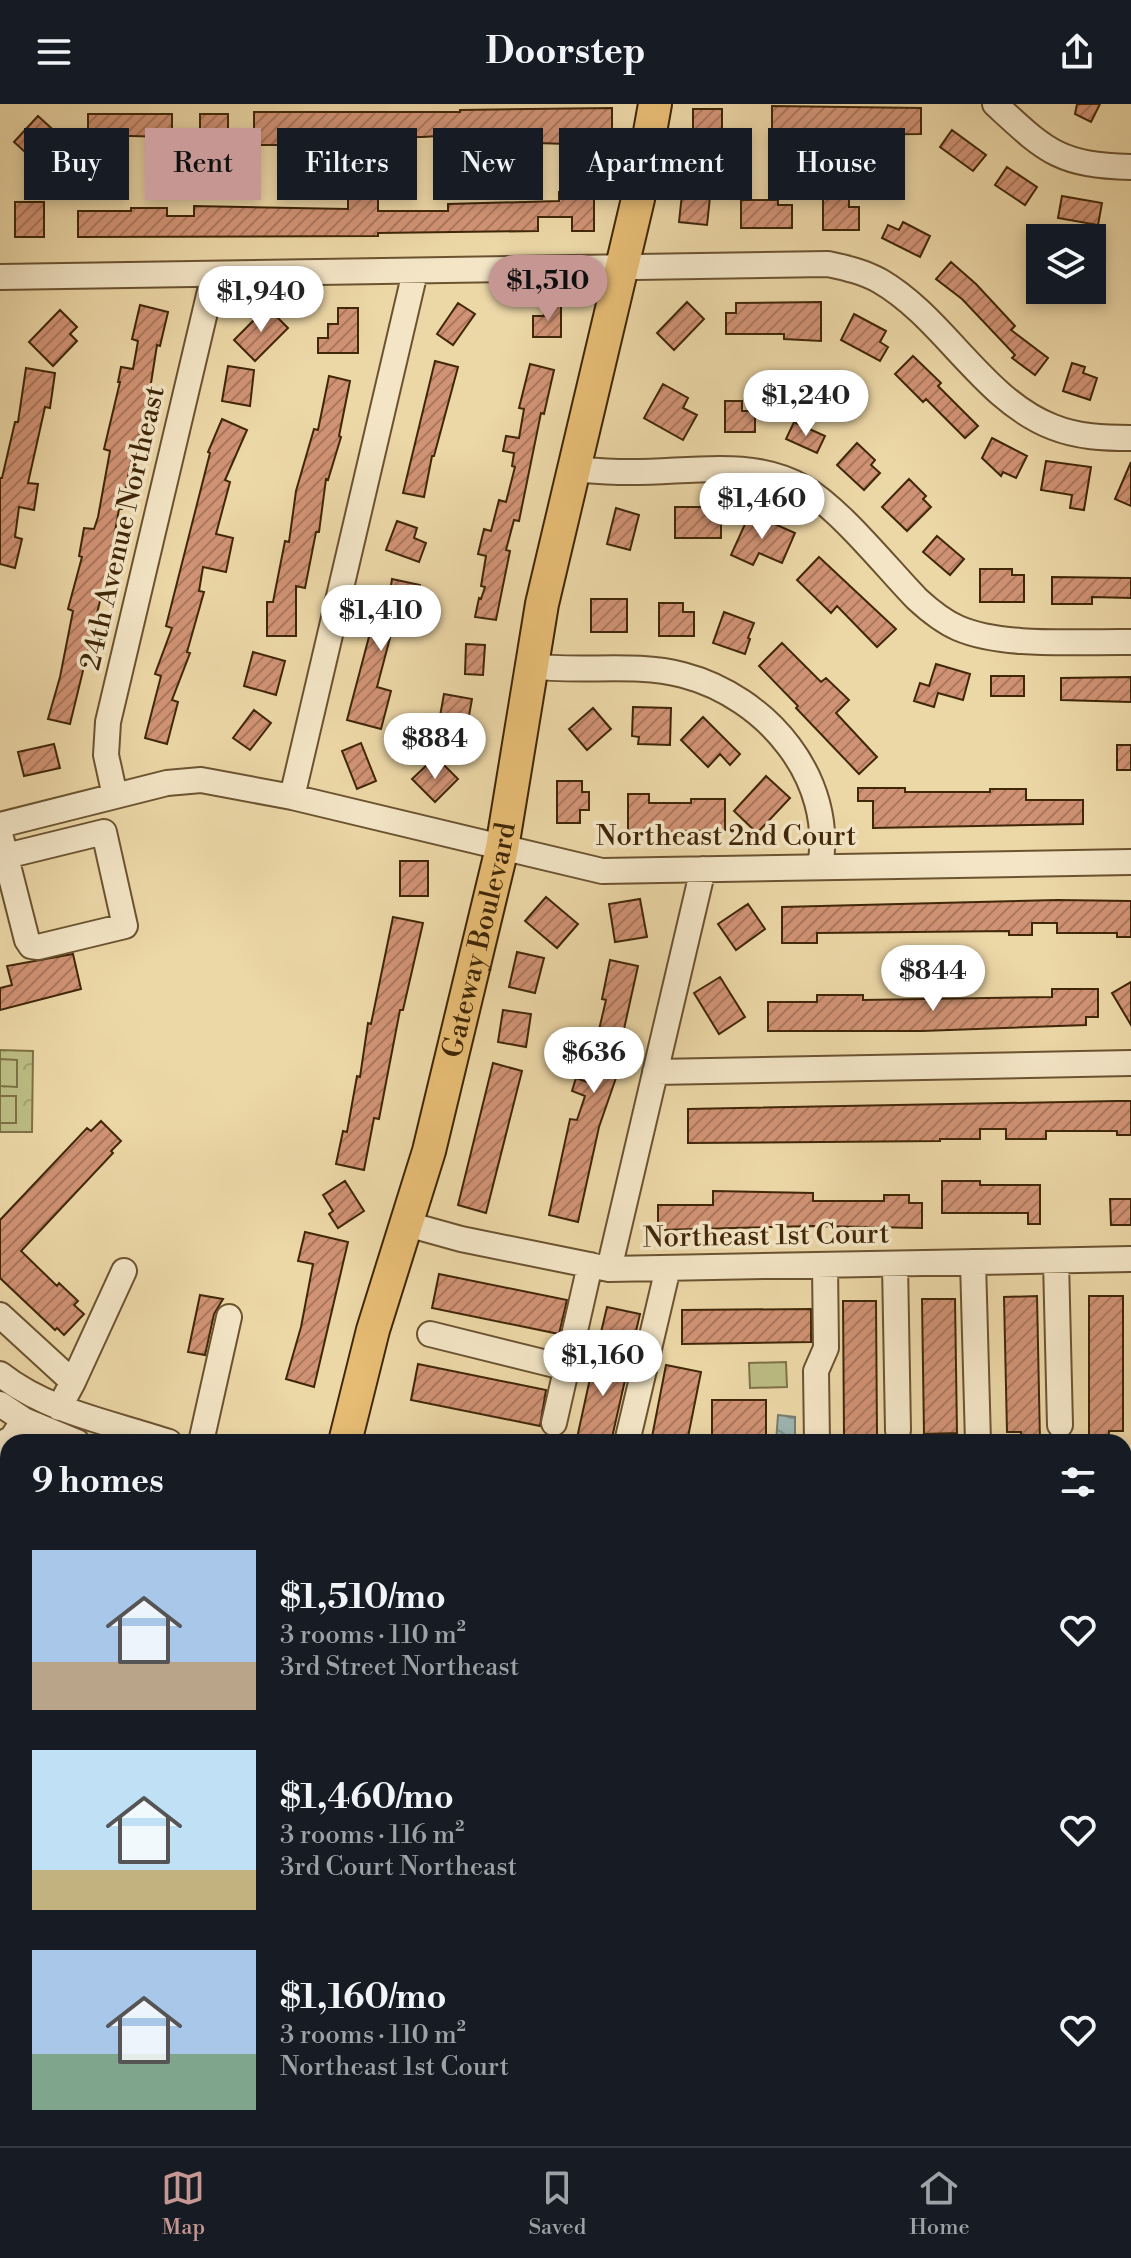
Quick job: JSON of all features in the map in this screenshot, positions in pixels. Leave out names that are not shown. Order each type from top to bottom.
[{"type":"main road","name":"Gateway Boulevard","points":[[347,1434],[373,1330],[429,1151],[502,848],[530,666],[645,165],[655,104]]},
{"type":"street","points":[[995,104],[1031,139],[1068,159],[1131,167]]},
{"type":"street","points":[[0,277],[828,264],[880,281],[907,301],[1005,396],[1030,416],[1074,434],[1131,438]]},
{"type":"street","points":[[292,797],[415,272]]},
{"type":"street","name":"24th Avenue Northeast","points":[[115,796],[106,755],[108,722],[214,274]]},
{"type":"street","points":[[575,470],[750,470],[778,476],[803,487],[828,506],[917,599],[932,613],[956,627],[995,639],[1131,642]]},
{"type":"street","points":[[530,666],[647,669],[683,675],[737,700],[782,738],[801,761],[812,781],[823,825],[820,867]]},
{"type":"street","name":"Northeast 2nd Court","points":[[0,825],[187,780],[215,781],[292,797],[602,871],[1131,862]]},
{"type":"street","points":[[27,818],[36,848]]},
{"type":"street","points":[[104,832],[125,926],[38,947],[31,946],[3,845],[36,848],[104,832]]},
{"type":"street","points":[[554,1423],[567,1368],[600,1267],[655,1072],[703,869]]},
{"type":"street","points":[[655,1072],[1131,1063]]},
{"type":"street","name":"Northeast 1st Court","points":[[407,1224],[493,1246],[600,1267],[1131,1259]]},
{"type":"street","points":[[1056,1261],[1060,1425]]},
{"type":"street","points":[[973,1262],[978,1434]]},
{"type":"street","points":[[895,1264],[898,1430]]},
{"type":"street","points":[[817,1434],[816,1371],[826,1348],[825,1265]]},
{"type":"street","points":[[629,1434],[668,1268]]},
{"type":"street","points":[[59,1408],[124,1271]]},
{"type":"street","points":[[0,1315],[73,1382]]},
{"type":"street","points":[[203,1434],[229,1317]]},
{"type":"street","points":[[430,1334],[567,1368]]},
{"type":"street","points":[[0,1374],[59,1408],[145,1434]]},
{"type":"street","points":[[0,1404],[24,1420],[58,1434]]},
{"type":"street","points":[[80,1434],[87,1415]]},
{"type":"street","points":[[15,1434],[24,1420]]},
{"type":"green space","points":[[0,1050],[33,1051],[32,1132],[0,1132]]},
{"type":"green space","points":[[0,1059],[17,1060],[17,1087],[0,1086]]},
{"type":"green space","points":[[0,1096],[16,1096],[16,1123],[0,1123]]},
{"type":"green space","points":[[786,1362],[787,1387],[750,1388],[749,1363]]},
{"type":"water","points":[[778,1415],[795,1417],[795,1434],[777,1434]]},
{"type":"building","points":[[1077,104],[1100,104],[1091,122],[1075,114]]},
{"type":"building","points":[[772,106],[921,108],[921,134],[905,134],[905,128],[772,128]]},
{"type":"building","points":[[612,108],[612,128],[559,128],[559,144],[543,143],[543,128],[433,128],[433,136],[417,137],[417,128],[277,128],[277,145],[261,145],[261,128],[254,128],[254,112]]},
{"type":"building","points":[[693,109],[722,109],[722,128],[693,128]]},
{"type":"building","points":[[88,114],[172,114],[172,128],[145,128],[145,136],[129,136],[129,128],[88,128]]},
{"type":"building","points":[[200,114],[228,114],[228,128],[200,128]]},
{"type":"building","points":[[38,116],[51,128],[27,128]]},
{"type":"building","points":[[952,130],[986,155],[973,171],[940,147]]},
{"type":"building","points":[[24,131],[24,151],[14,142]]},
{"type":"building","points":[[1007,167],[1037,187],[1025,205],[995,185]]},
{"type":"building","points":[[1062,196],[1102,203],[1098,224],[1058,218]]},
{"type":"building","points":[[348,200],[378,200],[378,211],[448,211],[448,204],[594,200],[594,231],[572,231],[572,217],[538,217],[538,231],[378,233],[378,236],[78,237],[78,211],[167,208],[167,216],[194,216],[194,206],[348,209]]},
{"type":"building","points":[[681,200],[710,200],[707,225],[679,222]]},
{"type":"building","points":[[741,200],[778,200],[778,205],[792,205],[792,228],[741,228]]},
{"type":"building","points":[[823,200],[849,200],[849,207],[859,207],[859,230],[823,230]]},
{"type":"building","points":[[15,202],[44,202],[44,237],[15,237]]},
{"type":"building","points":[[903,222],[930,236],[920,257],[882,238],[888,225],[899,230]]},
{"type":"building","points":[[951,262],[1015,326],[1011,330],[1048,358],[1035,375],[1012,358],[1015,355],[962,299],[936,279]]},
{"type":"building","points":[[687,302],[704,319],[674,350],[657,333]]},
{"type":"building","points":[[821,302],[821,341],[784,339],[784,334],[726,334],[726,313],[736,313],[736,303]]},
{"type":"building","points":[[458,303],[475,314],[453,345],[437,334]]},
{"type":"building","points":[[140,305],[168,312],[160,346],[157,345],[148,402],[132,456],[122,509],[119,509],[110,560],[70,724],[48,719],[73,611],[68,609],[82,557],[79,556],[84,528],[94,529],[98,517],[110,451],[104,449],[121,367],[133,369],[138,341],[132,339]]},
{"type":"building","points":[[544,306],[561,306],[561,337],[533,337],[533,316],[544,316]]},
{"type":"building","points":[[267,307],[288,328],[255,361],[234,340]]},
{"type":"building","points":[[338,308],[358,308],[358,353],[318,353],[318,338],[328,338],[328,324],[338,324]]},
{"type":"building","points":[[60,310],[77,327],[70,334],[77,341],[53,366],[29,342]]},
{"type":"building","points":[[854,314],[886,331],[880,342],[888,347],[880,361],[841,340]]},
{"type":"building","points":[[913,356],[978,426],[965,438],[926,399],[923,402],[895,374]]},
{"type":"building","points":[[435,361],[458,367],[432,456],[424,497],[403,493]]},
{"type":"building","points":[[1072,363],[1085,367],[1083,373],[1097,378],[1090,400],[1063,391]]},
{"type":"building","points":[[530,364],[554,370],[544,414],[541,413],[519,521],[514,520],[506,550],[510,551],[496,620],[475,617],[485,587],[481,586],[486,556],[478,554],[484,529],[491,531],[499,500],[506,502],[515,467],[512,466],[514,453],[503,451],[506,436],[519,438],[524,409],[519,408]]},
{"type":"building","points":[[228,366],[254,370],[250,406],[222,401]]},
{"type":"building","points":[[26,368],[55,373],[50,408],[45,407],[28,483],[38,484],[34,510],[19,507],[15,537],[22,539],[15,568],[0,564],[0,478],[15,422],[18,422]]},
{"type":"building","points":[[329,376],[350,381],[341,437],[326,479],[319,532],[316,532],[305,588],[296,586],[296,636],[267,636],[267,602],[273,602],[285,541],[289,542],[296,491],[314,429],[318,430]]},
{"type":"building","points":[[663,384],[688,398],[683,408],[697,415],[683,440],[644,418]]},
{"type":"building","points":[[725,401],[742,401],[742,411],[755,411],[755,432],[725,432]]},
{"type":"building","points":[[222,419],[247,430],[225,480],[230,482],[216,534],[233,538],[226,572],[203,567],[199,591],[204,592],[187,652],[190,653],[172,700],[178,702],[167,744],[145,738],[161,676],[155,674],[172,628],[166,626],[208,452]]},
{"type":"building","points":[[794,422],[825,436],[817,453],[786,439]]},
{"type":"building","points":[[992,438],[1027,456],[1016,478],[1003,472],[1001,476],[982,458]]},
{"type":"building","points":[[857,443],[875,460],[871,465],[880,473],[864,490],[837,465]]},
{"type":"building","points":[[1046,461],[1091,467],[1084,510],[1070,508],[1072,495],[1041,490]]},
{"type":"building","points":[[1131,462],[1131,506],[1115,499]]},
{"type":"building","points":[[909,479],[926,496],[923,499],[931,507],[907,531],[882,507]]},
{"type":"building","points":[[675,507],[721,507],[721,538],[675,538]]},
{"type":"building","points":[[616,508],[639,515],[630,550],[607,544]]},
{"type":"building","points":[[750,513],[795,533],[782,563],[759,553],[753,565],[731,555]]},
{"type":"building","points":[[397,521],[417,528],[414,538],[426,543],[419,562],[386,550]]},
{"type":"building","points":[[937,536],[964,559],[950,575],[923,552]]},
{"type":"building","points":[[819,557],[896,629],[877,647],[837,606],[831,613],[797,580]]},
{"type":"building","points":[[980,569],[1012,569],[1012,575],[1024,575],[1024,602],[980,602]]},
{"type":"building","points":[[1052,577],[1131,578],[1131,598],[1092,597],[1092,604],[1052,604]]},
{"type":"building","points":[[392,579],[420,585],[412,623],[395,619],[377,687],[391,691],[381,729],[347,720],[375,614],[378,589],[390,592]]},
{"type":"building","points":[[591,599],[627,599],[627,632],[591,632]]},
{"type":"building","points":[[659,603],[683,603],[683,612],[694,612],[694,636],[659,636]]},
{"type":"building","points":[[724,612],[754,623],[745,654],[713,643]]},
{"type":"building","points":[[782,643],[821,682],[826,678],[849,700],[836,713],[877,757],[859,774],[759,666]]},
{"type":"building","points":[[466,644],[485,645],[483,675],[465,674]]},
{"type":"building","points":[[253,652],[285,661],[276,695],[244,686]]},
{"type":"building","points":[[936,664],[970,674],[963,700],[938,693],[934,707],[914,701],[920,683],[929,686]]},
{"type":"building","points":[[991,676],[1024,676],[1024,696],[991,696]]},
{"type":"building","points":[[1131,677],[1131,702],[1061,700],[1061,678]]},
{"type":"building","points":[[444,694],[472,699],[466,732],[438,727]]},
{"type":"building","points":[[633,707],[671,708],[670,745],[638,744],[639,737],[632,736]]},
{"type":"building","points":[[593,708],[611,729],[587,750],[569,729]]},
{"type":"building","points":[[254,710],[271,723],[250,750],[233,738]]},
{"type":"building","points":[[703,717],[740,754],[730,765],[720,754],[708,767],[681,740]]},
{"type":"building","points":[[361,743],[376,781],[357,789],[342,751]]},
{"type":"building","points":[[54,744],[60,768],[24,776],[18,752]]},
{"type":"building","points":[[1117,745],[1131,745],[1131,770],[1117,770]]},
{"type":"building","points":[[428,764],[436,772],[444,765],[458,779],[435,802],[412,779]]},
{"type":"building","points":[[766,776],[790,798],[757,833],[734,811]]},
{"type":"building","points":[[557,781],[582,781],[582,792],[589,792],[589,810],[580,810],[580,823],[557,823]]},
{"type":"building","points":[[858,788],[905,788],[905,792],[1026,789],[1026,800],[1083,800],[1083,824],[873,828],[873,801],[858,801]]},
{"type":"building","points":[[628,794],[649,794],[649,803],[725,799],[725,830],[628,833]]},
{"type":"building","points":[[400,861],[428,861],[428,896],[400,896]]},
{"type":"building","points":[[546,897],[578,924],[557,948],[525,921]]},
{"type":"building","points":[[640,899],[647,937],[615,942],[609,904]]},
{"type":"building","points":[[1131,901],[1131,937],[1117,937],[1117,933],[1057,933],[1057,923],[1032,923],[1032,935],[1009,935],[1009,931],[817,933],[817,943],[782,943],[782,907]]},
{"type":"building","points":[[748,904],[765,929],[736,950],[718,924]]},
{"type":"building","points":[[393,917],[423,923],[403,1010],[400,1010],[379,1119],[374,1118],[364,1170],[336,1164],[343,1131],[347,1132],[357,1076],[360,1077],[368,1023],[371,1024]]},
{"type":"building","points":[[517,952],[544,958],[535,993],[509,987]]},
{"type":"building","points":[[73,954],[81,989],[0,1010],[0,988],[12,985],[7,966]]},
{"type":"building","points":[[610,960],[638,966],[614,1074],[617,1075],[599,1127],[578,1222],[549,1215],[570,1119],[577,1120],[585,1096],[572,1091],[576,1078],[587,1082],[595,1056]]},
{"type":"building","points":[[720,977],[745,1017],[719,1034],[694,993]]},
{"type":"building","points":[[1131,982],[1131,1025],[1112,993]]},
{"type":"building","points":[[1052,989],[1098,989],[1098,1017],[1086,1017],[1086,1025],[922,1031],[768,1031],[768,1002],[817,1002],[817,995],[863,995],[863,1000],[1052,997]]},
{"type":"building","points":[[503,1010],[531,1014],[526,1047],[498,1042]]},
{"type":"building","points":[[493,1063],[522,1071],[486,1213],[458,1205]]},
{"type":"building","points":[[1131,1101],[1131,1135],[1117,1135],[1117,1131],[1046,1131],[1046,1139],[1006,1139],[1006,1129],[980,1129],[980,1139],[940,1141],[688,1143],[688,1109]]},
{"type":"building","points":[[101,1121],[121,1141],[21,1251],[57,1286],[59,1283],[78,1301],[74,1305],[84,1314],[64,1335],[0,1278],[0,1220],[87,1128],[91,1131]]},
{"type":"building","points":[[345,1181],[364,1211],[338,1228],[329,1214],[333,1211],[323,1195]]},
{"type":"building","points":[[942,1181],[980,1181],[980,1185],[1040,1185],[1040,1224],[1028,1224],[1028,1213],[942,1213]]},
{"type":"building","points":[[713,1191],[813,1193],[813,1201],[884,1201],[884,1195],[909,1195],[909,1203],[922,1203],[922,1228],[813,1226],[658,1230],[658,1205],[713,1205]]},
{"type":"building","points":[[1110,1199],[1131,1199],[1131,1225],[1111,1225]]},
{"type":"building","points":[[305,1232],[348,1242],[314,1387],[286,1379],[301,1327],[313,1264],[298,1261]]},
{"type":"building","points":[[439,1274],[567,1300],[559,1334],[432,1308]]},
{"type":"building","points":[[200,1295],[223,1299],[214,1314],[205,1355],[188,1352]]},
{"type":"building","points":[[1037,1296],[1040,1434],[1007,1432],[1004,1297]]},
{"type":"building","points":[[1089,1296],[1123,1296],[1123,1431],[1089,1434]]},
{"type":"building","points":[[922,1299],[955,1299],[957,1433],[924,1434]]},
{"type":"building","points":[[843,1301],[876,1301],[877,1434],[844,1434]]},
{"type":"building","points":[[607,1307],[640,1314],[633,1344],[598,1345]]},
{"type":"building","points":[[811,1309],[811,1342],[682,1344],[682,1310]]},
{"type":"building","points":[[596,1351],[630,1358],[613,1434],[578,1434]]},
{"type":"building","points":[[418,1364],[546,1390],[540,1426],[411,1400]]},
{"type":"building","points":[[666,1365],[701,1372],[689,1434],[653,1434]]},
{"type":"building","points":[[712,1400],[766,1400],[766,1434],[712,1434]]}]
